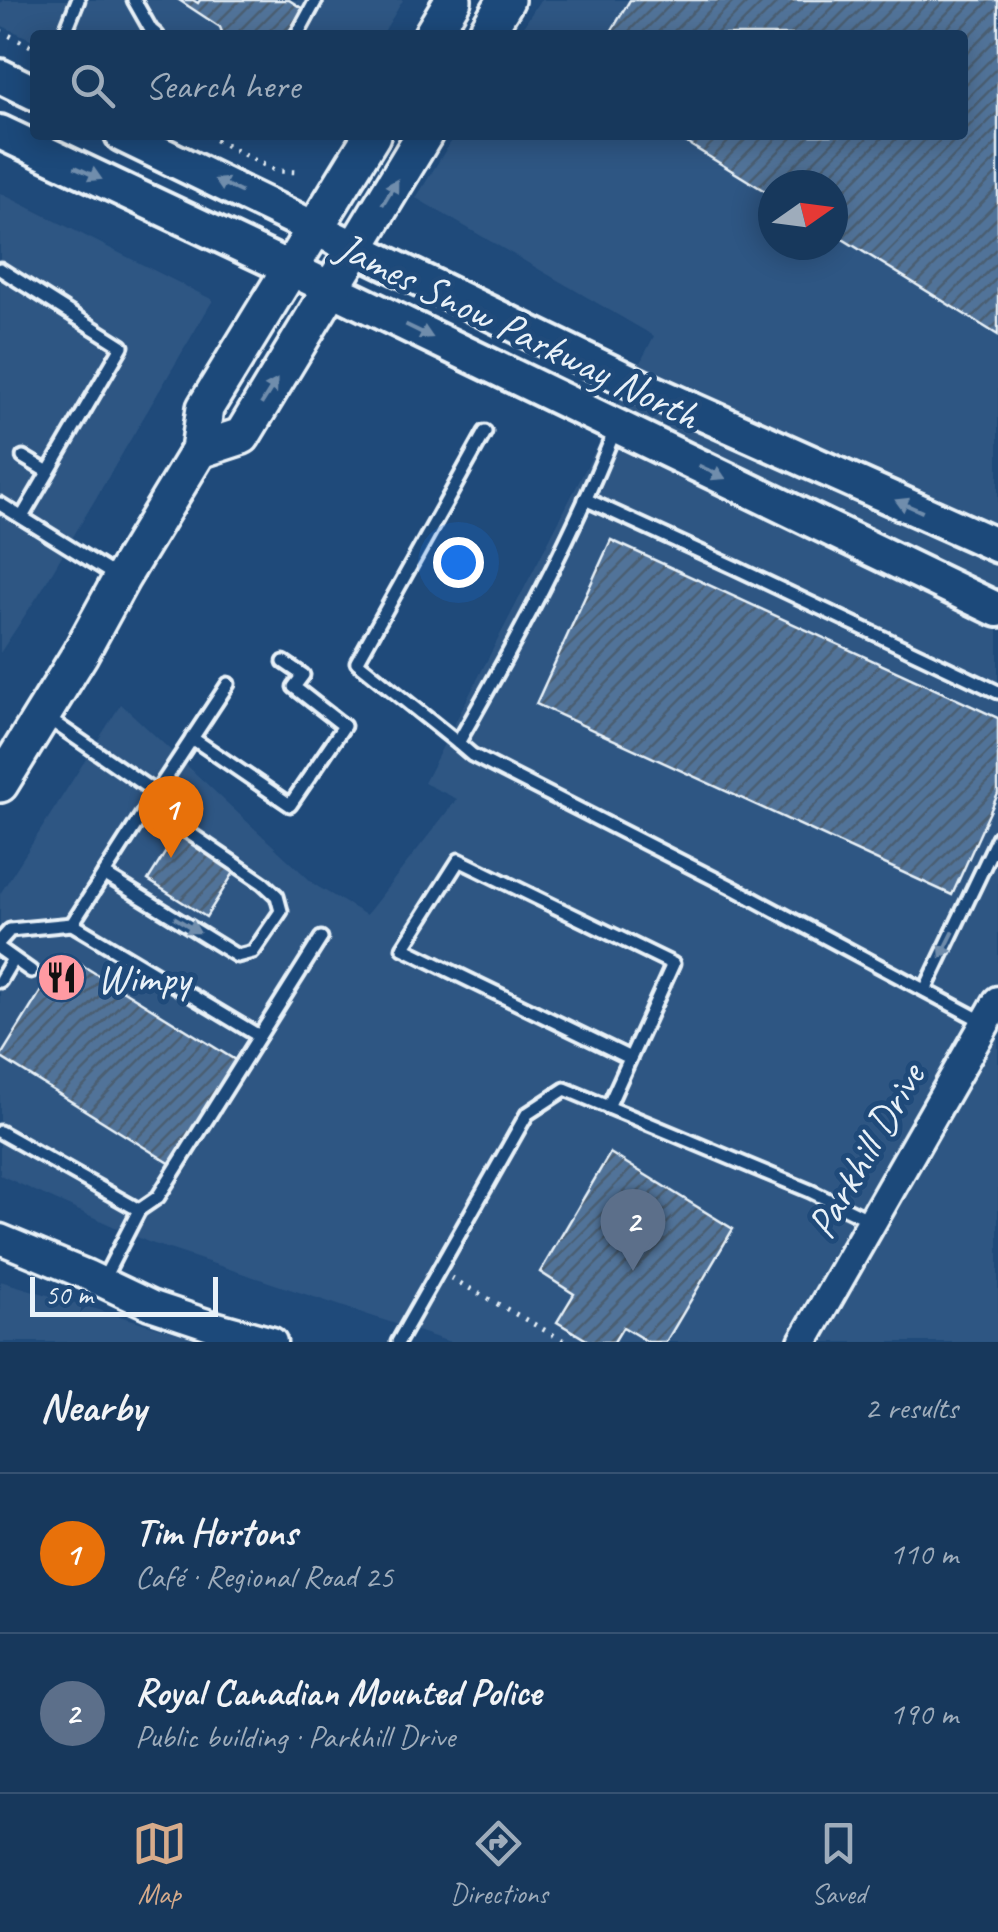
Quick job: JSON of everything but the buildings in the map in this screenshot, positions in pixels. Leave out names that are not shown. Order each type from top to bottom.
[{"type":"main road","points":[[435,30],[453,0]]},
{"type":"main road","points":[[487,30],[506,0]]},
{"type":"main road","points":[[0,76],[30,91]]},
{"type":"main road","name":"James Snow Parkway North","points":[[0,132],[998,610]]},
{"type":"main road","name":"James Snow Parkway North","points":[[132,140],[640,386],[998,546]]},
{"type":"main road","points":[[0,784],[199,450],[205,408],[369,140]]},
{"type":"main road","points":[[199,450],[242,436],[421,140]]},
{"type":"street","name":"Parkhill Drive","points":[[803,1342],[992,1012]]},
{"type":"street","points":[[0,1239],[150,1305],[235,1337],[272,1342]]},
{"type":"lane","points":[[66,30],[78,0]]},
{"type":"lane","points":[[134,0],[151,30]]},
{"type":"lane","points":[[299,30],[316,0]]},
{"type":"lane","points":[[0,270],[122,346],[22,517]]},
{"type":"lane","points":[[458,743],[507,657],[585,499],[616,426]]},
{"type":"lane","points":[[485,432],[357,662],[472,756],[925,990],[992,1012]]},
{"type":"lane","points":[[23,457],[48,472]]},
{"type":"lane","points":[[585,499],[998,692]]},
{"type":"lane","points":[[0,504],[120,579]]},
{"type":"lane","points":[[192,738],[290,805],[344,726],[294,687],[303,675],[284,662]]},
{"type":"lane","points":[[72,924],[228,684]]},
{"type":"lane","points":[[42,715],[263,883],[277,896],[281,910],[253,952],[238,956],[104,874]]},
{"type":"lane","points":[[925,990],[998,837]]},
{"type":"lane","points":[[608,1107],[673,964],[459,860],[403,948],[630,1058]]},
{"type":"lane","points":[[0,940],[10,930],[72,924],[259,1036]]},
{"type":"lane","points":[[102,1282],[139,1210],[158,1196],[321,938]]},
{"type":"lane","points":[[0,949],[31,972]]},
{"type":"lane","points":[[0,981],[13,959]]},
{"type":"lane","points":[[398,1342],[527,1114],[566,1090],[810,1191],[872,1221]]},
{"type":"lane","points":[[0,1132],[139,1210]]},
{"type":"path","points":[[0,31],[30,46]]},
{"type":"path","points":[[215,140],[276,172],[297,172]]},
{"type":"path","points":[[438,1271],[566,1342]]},
{"type":"shaded area","points":[[3,0],[403,0],[385,30],[30,30],[30,39],[0,25]]},
{"type":"shaded area","points":[[540,0],[998,0],[998,1342],[450,1342],[148,1242],[0,1175],[0,894],[121,704],[315,885],[366,915],[457,799],[424,783],[654,336],[416,198],[452,140],[968,140],[968,30],[521,30]]},
{"type":"shaded area","points":[[0,193],[213,300],[41,591],[0,653]]},
{"type":"shaded area","points":[[0,1281],[208,1342],[0,1342]]},
{"type":"place","name":"Tim Hortons","points":[[171,858]]},
{"type":"place","name":"Wimpy","points":[[62,978]]},
{"type":"place","name":"Royal Canadian Mounted Police","points":[[633,1271]]}]
